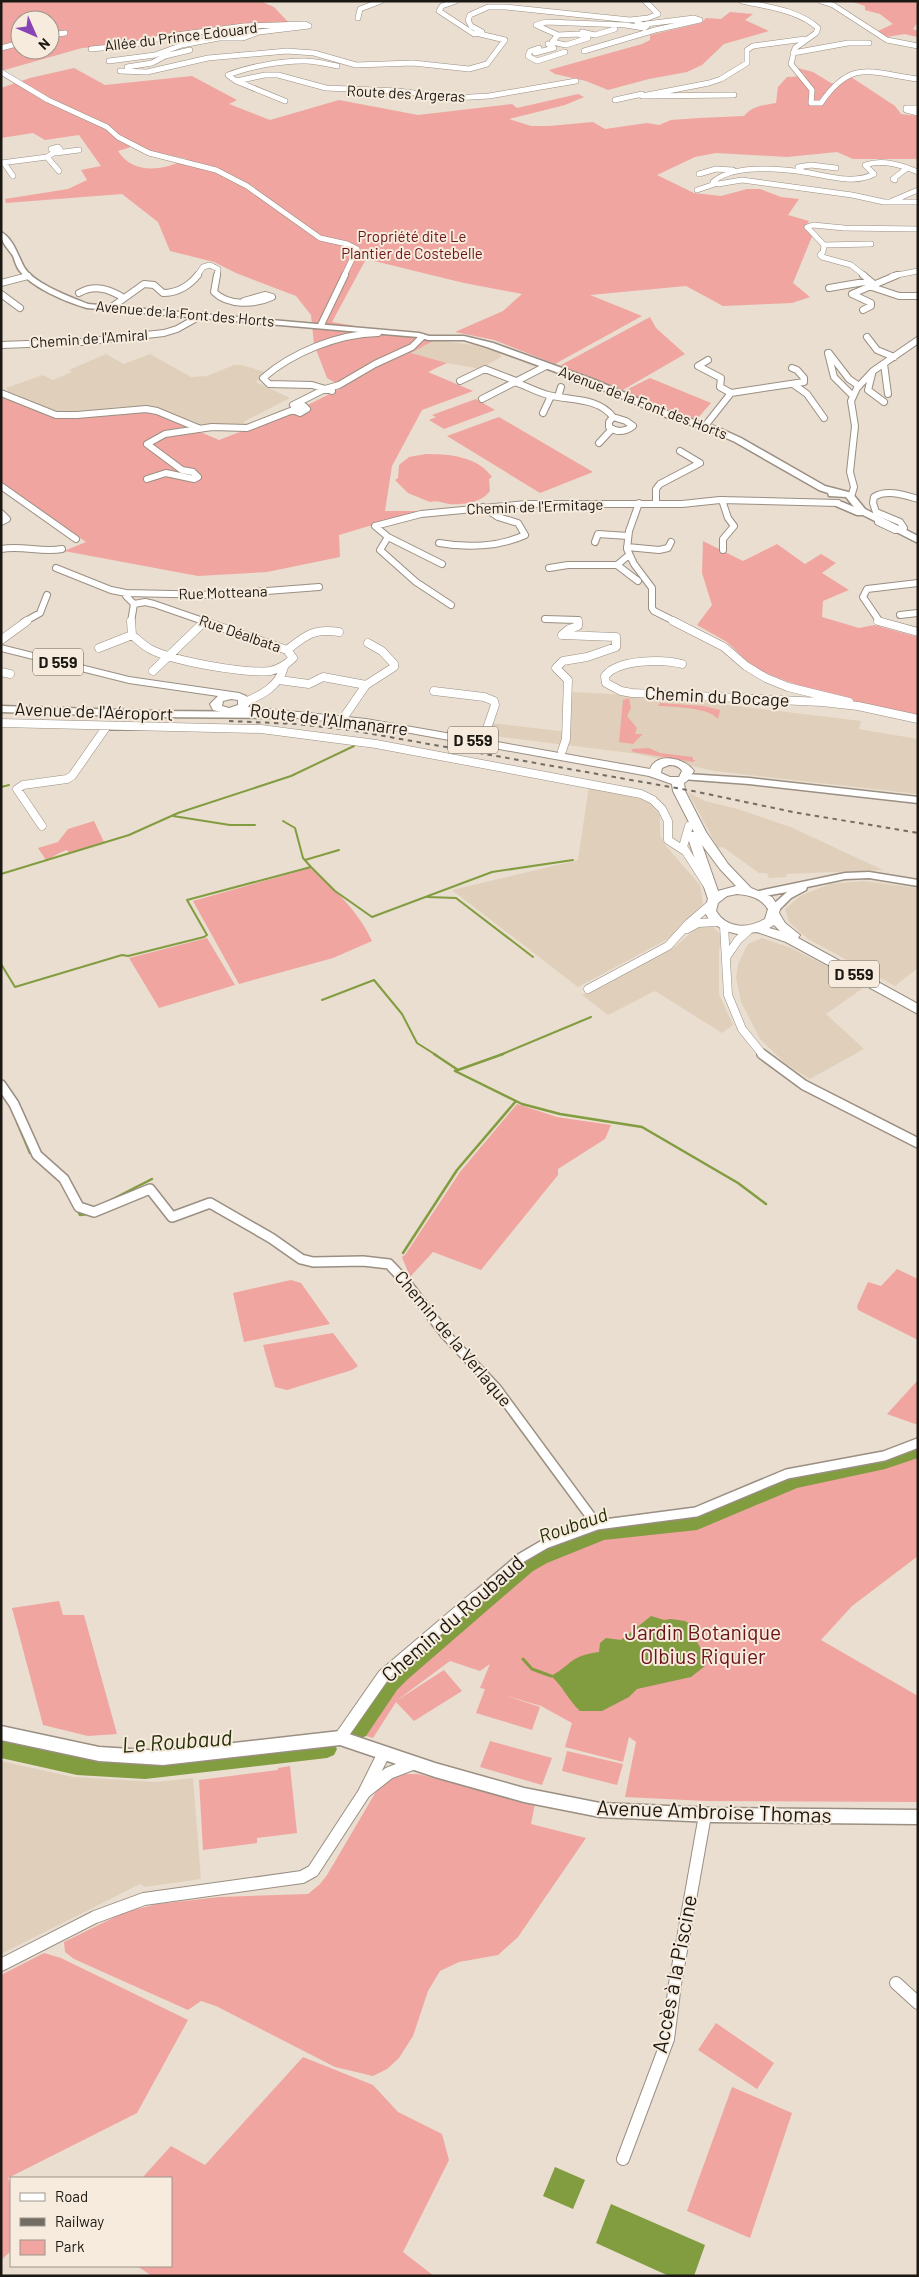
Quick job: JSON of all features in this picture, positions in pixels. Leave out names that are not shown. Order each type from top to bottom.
[{"type":"main road","name":"Avenue de la Font des Horts","points":[[1,234],[17,257],[21,268],[28,276],[69,300],[88,306],[109,309],[321,325],[456,338],[484,343],[738,440],[836,498]]},
{"type":"main road","points":[[836,498],[848,503],[852,498],[862,512],[918,541]]},
{"type":"main road","points":[[836,498],[878,522],[918,541]]},
{"type":"main road","name":"Route de l'Almanarre","points":[[1,648],[129,680],[194,689],[290,715],[366,722],[660,773]]},
{"type":"main road","name":"Route de l'Almanarre","points":[[194,689],[209,695],[218,705]]},
{"type":"main road","points":[[218,705],[226,696],[241,702]]},
{"type":"main road","points":[[218,705],[241,702]]},
{"type":"main road","name":"Route de l'Almanarre","points":[[241,702],[266,710],[346,714],[484,737],[562,751],[660,773]]},
{"type":"main road","name":"Avenue de l'Aéroport","points":[[187,714],[218,705]]},
{"type":"main road","name":"Avenue de l'Aéroport","points":[[199,714],[218,705]]},
{"type":"main road","name":"Avenue de l'Aéroport","points":[[1,709],[290,715]]},
{"type":"main road","points":[[660,773],[666,762],[676,762],[684,775]]},
{"type":"main road","points":[[660,773],[705,776],[918,800]]},
{"type":"main road","points":[[660,773],[698,846],[712,902],[712,917],[721,924],[754,929],[766,925],[774,912],[792,893],[820,883],[864,880],[918,884]]},
{"type":"main road","points":[[684,775],[678,782],[679,791],[704,842],[715,857],[753,892],[766,898],[774,912]]},
{"type":"main road","points":[[712,902],[728,891],[753,892],[845,876],[869,875],[918,884]]},
{"type":"main road","name":"D 559","points":[[774,912],[781,926],[789,932],[918,1004]]},
{"type":"main road","name":"D 559","points":[[754,929],[790,939],[918,1010]]},
{"type":"main road","points":[[1,1733],[99,1754],[164,1758],[340,1738]]},
{"type":"main road","name":"Avenue Ambroise Thomas","points":[[340,1738],[414,1763],[524,1796],[563,1804],[625,1812],[704,1815],[918,1817]]},
{"type":"street","points":[[358,18],[360,10],[381,1]]},
{"type":"street","points":[[173,52],[152,63],[125,68],[120,71],[160,71],[200,59],[221,56],[293,52],[313,53],[338,62],[369,66],[413,63],[453,70],[486,65],[494,58],[504,40],[469,32],[439,11],[442,6],[456,1]]},
{"type":"street","points":[[607,19],[640,20],[654,18],[658,15],[658,12],[645,1]]},
{"type":"street","points":[[742,1],[788,13],[810,21],[818,28],[816,33],[805,39],[795,48],[791,64],[812,90],[811,103],[821,103],[837,82],[851,74],[876,73],[918,79]]},
{"type":"street","points":[[821,1],[833,5],[887,40],[918,46]]},
{"type":"street","points":[[480,34],[482,32],[471,26],[468,20],[470,15],[479,10],[494,7],[558,11],[643,24],[694,18],[700,20],[655,30],[584,51]]},
{"type":"street","points":[[557,34],[552,42],[563,46],[588,38],[585,35],[557,34],[536,25],[546,22],[625,25],[644,28],[647,26],[643,24]]},
{"type":"street","name":"Allée du Prince Edouard","points":[[91,48],[132,45],[169,36],[244,26],[304,24],[309,26],[259,32],[243,38],[220,38],[182,45],[173,52]]},
{"type":"street","points":[[535,54],[554,48],[549,45],[546,39],[557,34],[572,31],[594,35],[616,29]]},
{"type":"street","points":[[60,34],[64,33]]},
{"type":"street","points":[[615,100],[709,83],[721,79],[747,64],[747,50],[753,46],[805,39]]},
{"type":"street","points":[[793,53],[848,43],[869,43]]},
{"type":"street","points":[[549,45],[530,51],[528,56],[537,61],[565,52]]},
{"type":"street","points":[[109,61],[190,50]]},
{"type":"street","points":[[115,52],[125,53],[132,58]]},
{"type":"street","points":[[285,101],[236,81],[228,75],[238,71],[289,62],[306,61],[362,68],[369,66]]},
{"type":"street","points":[[1,72],[48,100],[107,127],[118,137],[149,153],[216,170],[247,186],[320,238],[347,244],[357,249],[321,325]]},
{"type":"street","name":"Route des Argeras","points":[[236,81],[265,75],[278,75],[312,86],[333,89],[398,91],[453,98],[489,96],[576,81]]},
{"type":"street","points":[[642,94],[646,97],[734,95]]},
{"type":"street","points":[[918,108],[906,108],[906,110],[918,113]]},
{"type":"street","points":[[51,149],[59,148],[60,150],[56,153]]},
{"type":"street","points":[[2,163],[80,150]]},
{"type":"street","points":[[47,156],[58,171]]},
{"type":"street","points":[[52,161],[59,160]]},
{"type":"street","points":[[715,184],[713,181],[718,177],[756,170],[803,172],[858,179],[871,177],[874,174],[865,165],[872,162],[907,168],[918,172]]},
{"type":"street","points":[[2,163],[13,176]]},
{"type":"street","points":[[803,172],[798,167],[804,165],[836,168]]},
{"type":"street","points":[[895,180],[893,179],[907,168]]},
{"type":"street","points":[[699,174],[722,169],[738,172]]},
{"type":"street","points":[[697,190],[715,184],[742,180],[852,195],[884,202],[918,202]]},
{"type":"street","points":[[892,202],[918,190]]},
{"type":"street","points":[[871,244],[824,245],[806,227],[813,225],[844,228],[918,229]]},
{"type":"street","points":[[824,245],[823,252],[820,255],[822,257],[851,265],[871,284],[895,297],[918,296]]},
{"type":"street","points":[[109,309],[139,286],[154,285],[160,292],[171,293],[197,279],[203,267],[210,265],[218,269],[214,292],[216,296],[230,301],[244,301]]},
{"type":"street","points":[[852,294],[871,284],[893,276],[918,271]]},
{"type":"street","points":[[1,283],[28,276]]},
{"type":"street","points":[[829,288],[871,284]]},
{"type":"street","points":[[79,292],[86,289],[107,289],[124,298]]},
{"type":"street","points":[[1,294],[20,308]]},
{"type":"street","points":[[852,294],[871,303],[871,306],[863,310]]},
{"type":"street","name":"Chemin de l'Amiral","points":[[1,345],[82,342],[164,333],[177,329],[202,315]]},
{"type":"street","points":[[330,390],[307,385],[269,384],[263,378],[280,364],[317,348],[364,334],[373,332],[421,335]]},
{"type":"street","points":[[147,479],[166,473],[198,477],[193,472],[182,470],[147,444],[165,434],[212,427],[241,432],[252,431],[295,410],[306,411],[308,410],[306,407],[330,390],[375,364],[412,346],[421,335]]},
{"type":"street","points":[[295,410],[292,406],[330,390],[435,336]]},
{"type":"street","points":[[867,337],[878,350],[894,357]]},
{"type":"street","points":[[836,498],[847,488],[851,480],[855,426],[851,401],[853,396],[859,386],[873,371],[918,340]]},
{"type":"street","points":[[1,351],[18,344]]},
{"type":"street","points":[[853,396],[834,377],[828,353],[848,379],[859,386]]},
{"type":"street","points":[[708,360],[698,366],[719,377],[720,387],[731,393],[802,383],[806,380],[797,370],[792,368]]},
{"type":"street","points":[[884,364],[888,394]]},
{"type":"street","points":[[482,399],[546,366]]},
{"type":"street","points":[[460,381],[485,369],[554,396],[582,398],[607,409],[613,417],[626,421],[632,426],[625,431],[611,430]]},
{"type":"street","points":[[873,371],[868,390],[884,402]]},
{"type":"street","points":[[793,384],[804,390],[816,410],[824,418]]},
{"type":"street","points":[[543,413],[561,387]]},
{"type":"street","points":[[1,393],[11,395],[55,415],[146,409],[157,411],[198,428]]},
{"type":"street","points":[[705,426],[731,393]]},
{"type":"street","points":[[611,430],[609,422],[613,417]]},
{"type":"street","points":[[599,443],[611,430]]},
{"type":"street","points":[[656,503],[656,488],[660,484],[700,462],[680,451]]},
{"type":"street","points":[[851,480],[854,487],[852,498]]},
{"type":"street","points":[[1,485],[76,539]]},
{"type":"street","points":[[878,522],[899,530],[904,528],[904,524],[876,512],[873,506],[873,499],[881,493],[892,492],[918,499]]},
{"type":"street","name":"Chemin de l'Ermitage","points":[[388,536],[374,526],[421,514],[483,506],[526,504],[682,504],[722,500],[820,503],[836,498]]},
{"type":"street","points":[[722,500],[728,518],[734,526],[723,539],[723,550]]},
{"type":"street","points":[[639,503],[628,536],[628,551],[652,584],[654,592],[652,608],[660,615],[700,633],[724,647],[746,666],[766,678],[788,687],[838,698],[858,706]]},
{"type":"street","points":[[439,543],[462,547],[512,541],[525,535],[522,524],[518,521],[502,519],[483,506]]},
{"type":"street","points":[[1,513],[7,519],[1,522]]},
{"type":"street","points":[[595,542],[598,534],[628,536]]},
{"type":"street","points":[[442,564],[388,536],[380,550],[416,582],[452,605]]},
{"type":"street","points":[[617,565],[628,551],[659,550],[668,548],[671,542]]},
{"type":"street","points":[[1,549],[15,547],[52,552],[62,549]]},
{"type":"street","points":[[549,568],[568,565],[617,565],[638,581]]},
{"type":"street","name":"Rue Motteana","points":[[56,568],[102,588],[126,593],[217,595],[319,587]]},
{"type":"street","points":[[918,583],[867,589],[863,597],[879,622],[918,632]]},
{"type":"street","points":[[126,593],[126,596],[134,604],[130,625],[132,635],[148,649],[171,656],[240,670],[259,671],[284,667]]},
{"type":"street","points":[[1,640],[17,627],[41,614],[45,609],[47,595]]},
{"type":"street","name":"Rue Déalbata","points":[[134,604],[145,602],[154,604],[287,650],[293,658],[291,663],[284,667],[279,680],[260,695],[241,702]]},
{"type":"street","points":[[900,615],[918,613]]},
{"type":"street","points":[[545,619],[578,620],[578,626],[569,629],[562,635],[616,637],[616,647],[587,657],[563,661],[556,668],[568,680],[566,739],[562,751]]},
{"type":"street","points":[[153,672],[171,656],[184,638],[205,621]]},
{"type":"street","points":[[287,650],[315,630],[321,628],[339,632]]},
{"type":"street","points":[[99,648],[132,635]]},
{"type":"street","points":[[346,714],[366,686],[394,667],[394,664],[382,651],[368,643]]},
{"type":"street","name":"Chemin du Bocage","points":[[682,664],[651,658],[608,672],[605,676],[606,683],[621,691],[632,693],[858,706],[918,719]]},
{"type":"street","points":[[1,672],[10,674]]},
{"type":"street","points":[[279,680],[309,684],[323,677],[366,686]]},
{"type":"street","points":[[434,690],[478,696],[494,701],[495,705],[484,737]]},
{"type":"street","points":[[1,723],[275,730],[368,743],[458,762],[615,788],[641,794],[656,803],[667,818],[667,838],[671,843],[685,851]]},
{"type":"street","points":[[42,826],[17,790],[23,785],[67,779],[72,776],[107,726]]},
{"type":"street","points":[[689,826],[684,842],[685,851],[708,886]]},
{"type":"street","points":[[671,843],[684,842]]},
{"type":"street","points":[[588,989],[668,946],[712,902]]},
{"type":"street","points":[[682,931],[698,923],[721,924],[728,938],[725,973],[730,1000],[749,1040],[766,1058],[790,1076],[822,1095],[918,1143]]},
{"type":"street","points":[[727,956],[738,940],[754,929]]},
{"type":"street","name":"Chemin de la Verlaque","points":[[1,1085],[14,1104],[38,1155],[64,1179],[79,1208],[94,1212],[150,1189],[172,1217],[210,1203],[271,1238],[302,1259],[313,1262],[363,1261],[389,1264],[404,1280],[446,1335],[496,1388],[597,1524]]},
{"type":"street","name":"Chemin du Roubaud","points":[[340,1738],[384,1675],[521,1558],[545,1544],[597,1524],[682,1516],[707,1508],[787,1474],[884,1456],[918,1443]]},
{"type":"street","points":[[388,1754],[389,1773]]},
{"type":"street","points":[[1,1965],[95,1917],[144,1899],[302,1877],[313,1871],[318,1865],[388,1754]]},
{"type":"street","points":[[364,1793],[389,1773],[414,1763]]},
{"type":"street","name":"Accès à la Piscine","points":[[623,2158],[668,2039],[675,1984],[704,1815]]},
{"type":"street","points":[[896,1983],[918,2003]]},
{"type":"shaded area","points":[[435,340],[474,345],[500,353],[501,357],[480,369],[447,363],[411,353]]},
{"type":"shaded area","points":[[106,354],[124,364],[150,354],[191,377],[207,376],[234,365],[242,365],[265,372],[256,382],[290,398],[243,422],[251,426],[211,425],[199,424],[164,410],[145,407],[119,407],[64,414],[57,413],[9,392],[6,388],[43,375],[53,380],[72,372],[69,370]]},
{"type":"shaded area","points":[[572,692],[653,696],[861,721],[859,729],[918,739],[918,794],[714,771],[638,754],[485,735],[492,723],[568,732]]},
{"type":"shaded area","points":[[589,786],[648,801],[660,815],[660,835],[666,846],[700,885],[703,904],[670,938],[578,987],[452,890],[578,860]]},
{"type":"shaded area","points":[[688,792],[705,801],[738,809],[793,828],[883,870],[786,874],[787,877],[769,878],[767,873],[759,873],[723,847],[718,848]]},
{"type":"shaded area","points":[[863,881],[918,888],[918,968],[895,986],[808,939],[789,922],[785,909],[800,896],[830,884]]},
{"type":"shaded area","points":[[699,925],[712,926],[721,935],[719,994],[733,1025],[722,1033],[655,991],[608,1015],[582,995],[675,947]]},
{"type":"shaded area","points":[[762,938],[791,948],[866,986],[826,1014],[864,1049],[810,1079],[787,1065],[760,1039],[741,1002],[736,978],[738,964],[748,944]]},
{"type":"shaded area","points":[[651,1616],[664,1620],[685,1621],[695,1627],[696,1640],[701,1649],[707,1650],[705,1666],[691,1677],[637,1689],[629,1697],[602,1711],[580,1711],[551,1676],[576,1658],[599,1652],[600,1643],[606,1638],[621,1640]]},
{"type":"shaded area","points":[[1,1761],[73,1777],[156,1782],[193,1778],[201,1879],[145,1887],[140,1884],[1,1954]]},
{"type":"shaded area","points":[[555,2167],[585,2180],[573,2209],[543,2196]]},
{"type":"shaded area","points":[[611,2204],[705,2245],[694,2276],[669,2276],[596,2243]]},
{"type":"green space","points":[[1,1],[260,1],[274,7],[290,24],[252,24],[135,44],[82,48],[60,54],[60,10],[10,10],[10,60],[40,60],[1,71]]},
{"type":"green space","points":[[918,1],[918,22],[913,29],[918,31],[918,37],[904,34],[887,37],[878,31],[893,24],[880,14],[865,10],[865,6],[853,2]]},
{"type":"green space","points":[[730,12],[753,14],[745,20],[769,31],[724,44],[702,65],[687,72],[649,79],[608,90],[586,81],[555,74],[549,70],[642,44],[650,40],[650,35],[701,23],[706,18],[721,19]]},
{"type":"green space","name":"Propriété dite Le Plantier de Costebelle","points":[[74,68],[105,85],[192,76],[237,100],[229,104],[270,120],[339,100],[418,115],[512,104],[517,108],[578,94],[584,97],[565,105],[509,119],[531,126],[593,122],[605,129],[647,123],[659,125],[671,120],[744,116],[754,108],[776,103],[778,87],[787,77],[805,76],[798,68],[813,72],[831,83],[839,85],[851,77],[895,106],[901,114],[918,116],[918,159],[853,159],[837,152],[787,157],[716,153],[695,157],[657,175],[694,193],[721,196],[747,189],[760,189],[781,197],[799,199],[788,215],[809,221],[804,229],[813,234],[793,283],[810,297],[792,303],[723,306],[686,286],[590,295],[642,316],[555,364],[494,340],[455,332],[503,311],[522,294],[464,283],[366,259],[332,322],[435,340],[411,353],[447,363],[428,372],[473,391],[422,410],[392,466],[385,511],[419,511],[339,535],[340,557],[267,572],[198,576],[64,551],[86,542],[1,483],[1,395],[61,417],[154,412],[219,440],[300,409],[343,387],[327,378],[314,344],[311,315],[296,296],[236,273],[214,262],[170,251],[158,222],[122,194],[6,203],[5,199],[68,189],[87,180],[81,170],[101,166],[79,135],[45,140],[33,133],[1,138],[1,88],[30,78]],"holes":[[[137,145],[151,151],[187,159],[159,168],[141,167],[132,164],[118,151]]]},
{"type":"green space","points":[[650,317],[656,328],[685,354],[621,391],[560,368],[561,365]]},
{"type":"green space","points":[[650,378],[711,403],[696,420],[622,392]]},
{"type":"green space","points":[[476,399],[495,410],[444,429],[429,420],[436,417],[432,415]]},
{"type":"green space","points":[[499,417],[593,472],[540,493],[447,436]]},
{"type":"green space","points":[[426,454],[453,456],[471,460],[486,470],[492,477],[489,479],[490,491],[477,501],[454,504],[437,501],[430,502],[408,493],[395,480],[398,478],[399,465],[409,457]]},
{"type":"green space","points":[[703,541],[743,561],[777,544],[805,564],[821,554],[836,563],[822,573],[849,590],[823,601],[822,617],[859,628],[874,625],[918,637],[918,717],[861,704],[843,696],[805,688],[755,669],[727,642],[697,625],[712,605],[702,573]]},
{"type":"green space","points":[[629,698],[631,708],[627,716],[637,728],[635,734],[643,734],[633,744],[619,742],[623,700]]},
{"type":"green space","points":[[660,703],[704,706],[720,710],[718,719],[707,712],[690,708],[658,706]]},
{"type":"green space","points":[[649,748],[660,753],[693,757],[693,760],[696,760],[693,762],[633,752],[631,749]]},
{"type":"green space","points":[[94,821],[104,842],[69,853],[67,850],[46,860],[38,848],[58,842],[68,829]]},
{"type":"green space","points":[[310,868],[353,910],[372,941],[333,958],[239,984],[193,901]]},
{"type":"green space","points":[[207,938],[235,985],[159,1008],[129,958]]},
{"type":"green space","points":[[517,1104],[557,1117],[611,1125],[605,1139],[558,1169],[558,1175],[481,1270],[433,1252],[410,1277],[402,1257],[460,1172]]},
{"type":"green space","points":[[897,1269],[918,1279],[918,1340],[858,1310],[857,1306],[868,1282],[881,1286]]},
{"type":"green space","points":[[291,1280],[301,1283],[330,1324],[244,1342],[233,1293]]},
{"type":"green space","points":[[333,1333],[358,1366],[352,1370],[287,1390],[275,1387],[263,1345]]},
{"type":"green space","points":[[918,1380],[918,1425],[887,1414]]},
{"type":"green space","name":"Jardin Botanique Olbius Riquier","points":[[918,1457],[918,1556],[852,1606],[821,1640],[918,1696],[918,1802],[706,1801],[625,1797],[636,1742],[629,1737],[623,1762],[565,1747],[572,1723],[541,1706],[500,1694],[540,1707],[532,1730],[476,1713],[485,1689],[480,1688],[490,1664],[480,1671],[450,1661],[396,1701],[444,1670],[462,1691],[414,1721],[396,1702],[373,1738],[363,1735],[403,1681],[536,1566],[603,1538],[692,1527],[714,1522],[797,1486],[890,1467]]},
{"type":"green space","points":[[59,1601],[63,1615],[84,1615],[117,1734],[88,1736],[43,1725],[12,1608]]},
{"type":"green space","points":[[490,1741],[552,1758],[542,1785],[480,1767]]},
{"type":"green space","points":[[567,1751],[623,1764],[617,1785],[562,1771]]},
{"type":"green space","points":[[290,1766],[297,1833],[257,1838],[257,1843],[203,1850],[199,1780],[278,1770],[278,1768]]},
{"type":"green space","points":[[405,1774],[418,1774],[535,1804],[531,1824],[586,1838],[518,1937],[498,1955],[459,1962],[440,1971],[428,1991],[413,2036],[399,2058],[387,2069],[373,2076],[335,2067],[216,2006],[201,2001],[188,2010],[74,1959],[65,1952],[64,1942],[125,1912],[158,1904],[219,1897],[308,1894],[327,1875],[377,1790],[387,1781]]},
{"type":"green space","points":[[44,1953],[61,1958],[188,2020],[137,2113],[8,2178],[10,2183],[10,2252],[1,2260],[1,1975]]},
{"type":"green space","points":[[716,2023],[774,2063],[757,2089],[698,2050]]},
{"type":"green space","points":[[303,2057],[373,2085],[398,2112],[442,2134],[449,2160],[403,2252],[434,2276],[152,2276],[138,2267],[172,2267],[172,2177],[143,2177],[171,2146],[205,2165]]},
{"type":"green space","points":[[732,2087],[792,2113],[750,2238],[687,2211]]},
{"type":"waterway","points":[[1,874],[129,835],[178,813],[291,776],[354,746]]},
{"type":"waterway","points":[[1,787],[9,785]]},
{"type":"waterway","points":[[173,816],[230,825],[255,825]]},
{"type":"waterway","points":[[283,821],[295,828],[303,858],[311,867]]},
{"type":"waterway","points":[[305,860],[339,850]]},
{"type":"waterway","points":[[311,867],[335,891],[372,917],[492,872],[573,860]]},
{"type":"waterway","points":[[1,964],[15,987],[122,955],[128,956],[204,937],[207,935],[187,900],[311,867]]},
{"type":"waterway","points":[[427,897],[456,898],[533,957]]},
{"type":"waterway","points":[[322,1000],[374,980],[402,1014],[417,1043],[436,1055]]},
{"type":"waterway","points":[[500,1055],[591,1017]]},
{"type":"waterway","points":[[434,1054],[458,1070]]},
{"type":"waterway","points":[[458,1070],[503,1054]]},
{"type":"waterway","points":[[458,1070],[455,1071],[516,1101]]},
{"type":"waterway","points":[[403,1253],[457,1170],[516,1101]]},
{"type":"waterway","points":[[516,1101],[560,1114],[642,1127],[738,1183],[766,1204]]},
{"type":"waterway","points":[[17,1122],[30,1153]]},
{"type":"waterway","points":[[109,1201],[152,1179]]},
{"type":"waterway","points":[[78,1211],[80,1215],[88,1214]]},
{"type":"waterway","name":"Roubaud","points":[[359,1730],[390,1684],[401,1673],[526,1565],[540,1557],[603,1532],[697,1522],[794,1481],[885,1462],[918,1450]]},
{"type":"waterway","points":[[708,1652],[717,1651]]},
{"type":"waterway","points":[[523,1659],[532,1669],[551,1676]]},
{"type":"waterway","name":"Le Roubaud","points":[[1,1749],[77,1766],[145,1770],[327,1749]]},
{"type":"railway","points":[[229,721],[297,724],[350,730],[693,791],[793,812],[918,833]]}]
